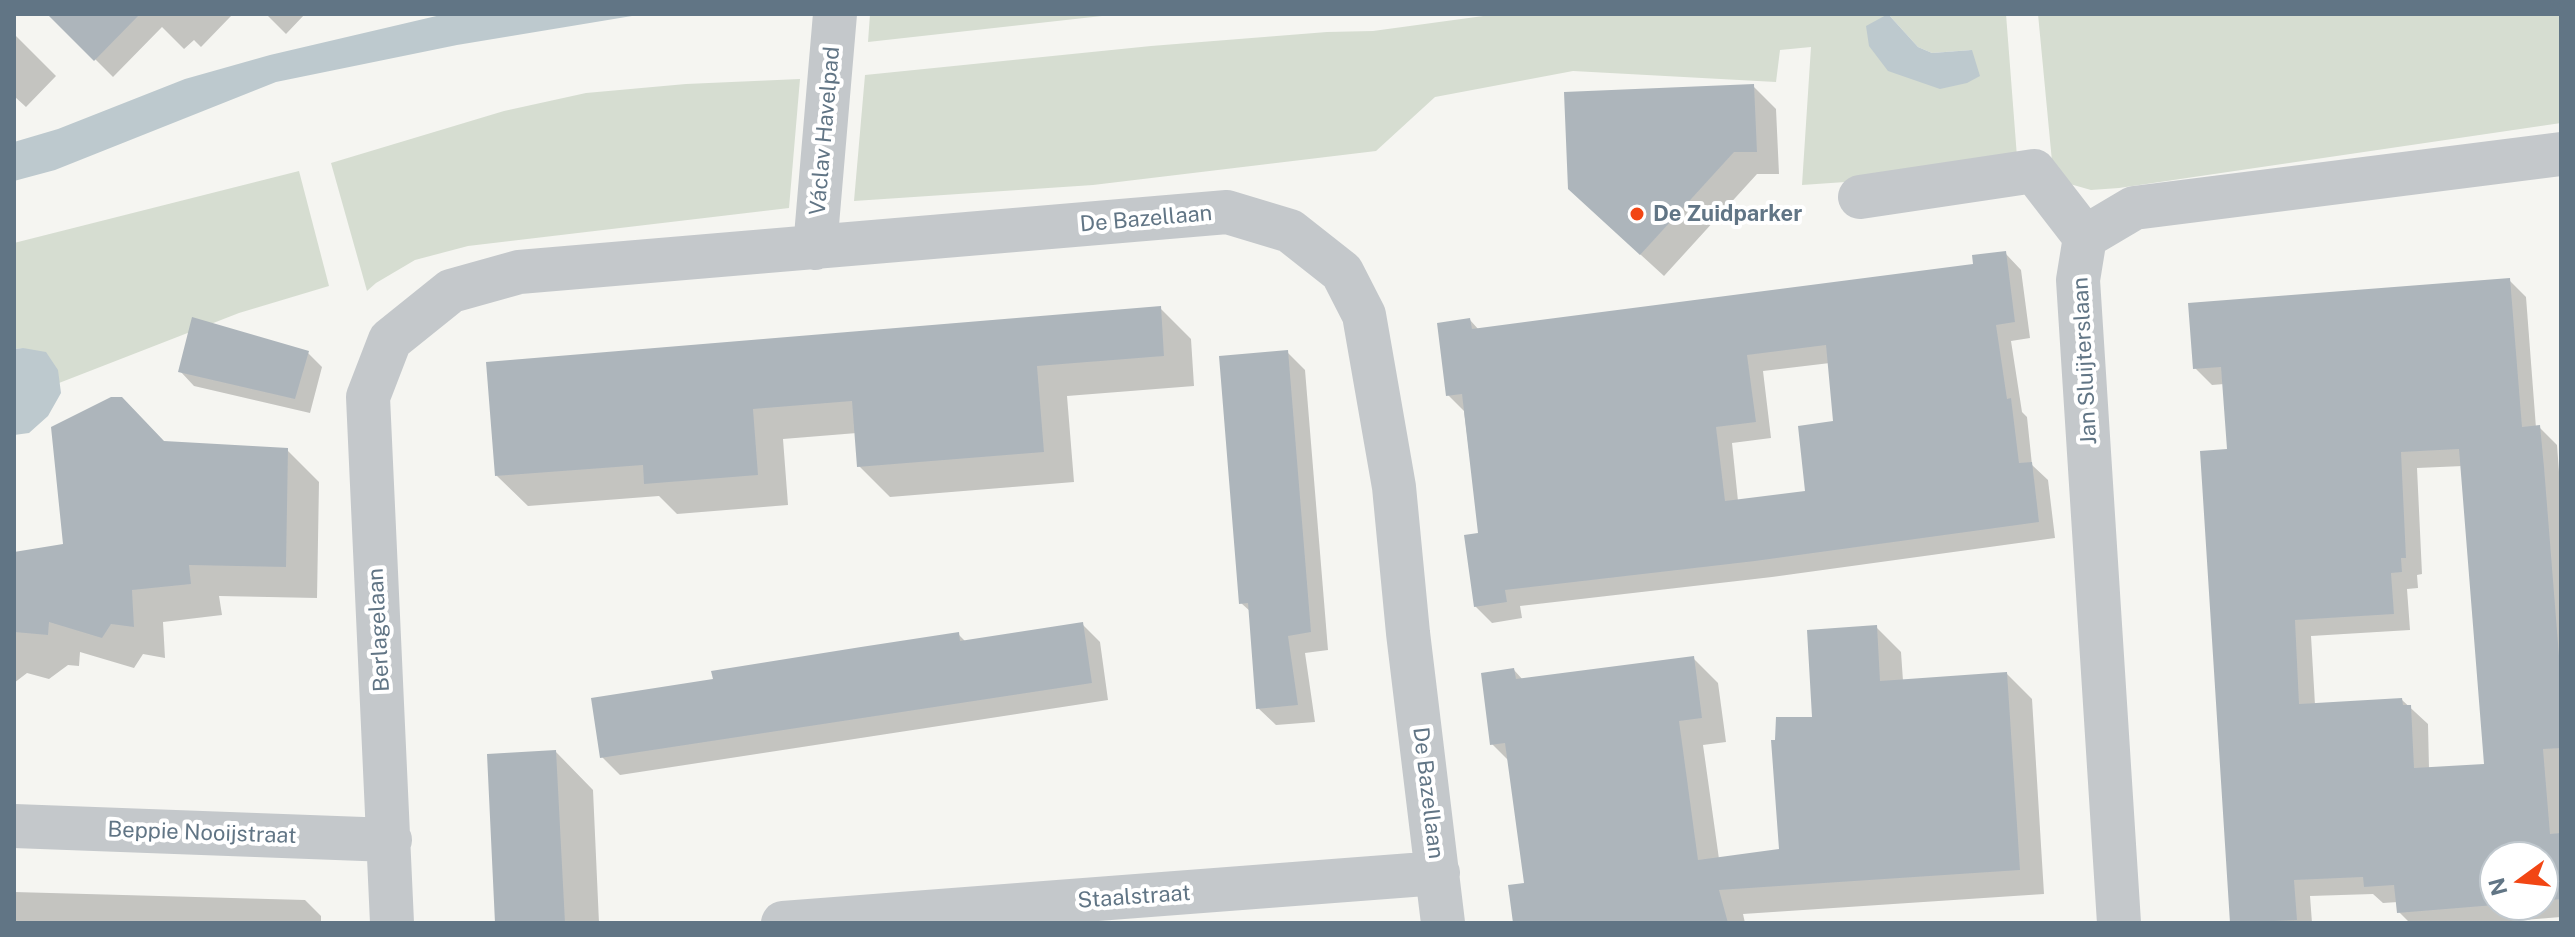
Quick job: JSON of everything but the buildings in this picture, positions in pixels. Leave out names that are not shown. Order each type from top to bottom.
[{"type":"street","name":"Václav Havelpad","points":[[815,248],[835,14]]},
{"type":"street","points":[[1860,197],[2034,171],[2085,237],[2134,208],[2561,154]]},
{"type":"street","name":"De Bazellaan","points":[[390,340],[451,291],[519,272],[1227,212],[1290,231],[1342,272],[1364,315],[1392,475],[1443,923]]},
{"type":"street","name":"Jan Sluijterslaan","points":[[2085,237],[2078,280],[2119,923]]},
{"type":"street","name":"Berlagelaan","points":[[390,340],[368,397],[392,923]]},
{"type":"street","name":"Beppie Nooijstraat","points":[[14,826],[390,840]]},
{"type":"street","name":"Staalstraat","points":[[783,923],[1438,873]]},
{"type":"shaded area","points":[[445,14],[644,14],[457,45],[276,82],[55,170],[14,181],[14,142],[58,129],[185,79],[270,55]]},
{"type":"shaded area","points":[[870,14],[1120,14],[868,42]]},
{"type":"shaded area","points":[[1498,14],[1888,14],[2006,14],[2018,170],[1802,185],[1811,47],[1780,50],[1776,82],[1573,71],[1435,97],[1376,151],[1093,185],[854,201],[865,75],[1151,46],[1373,31]],"holes":[[[1888,14],[1918,47],[1932,53],[1972,50],[1888,71]]]},
{"type":"shaded area","points":[[1888,14],[1918,47],[1932,53],[1972,50],[1980,76],[1967,83],[1940,89],[1888,71],[1869,46],[1866,26]]},
{"type":"shaded area","points":[[2038,14],[2561,14],[2561,123],[2091,190],[2070,184],[2053,172]]},
{"type":"shaded area","points":[[800,79],[789,208],[468,246],[415,260],[367,291],[331,163],[504,111],[586,93],[686,84]]},
{"type":"shaded area","points":[[299,171],[329,286],[239,313],[59,383],[57,370],[23,348],[14,349],[14,243]]},
{"type":"shaded area","points":[[14,349],[46,352],[58,370],[61,393],[48,416],[29,433],[14,435]]},
{"type":"place","name":"De Zuidparker","points":[[1637,214]]}]
